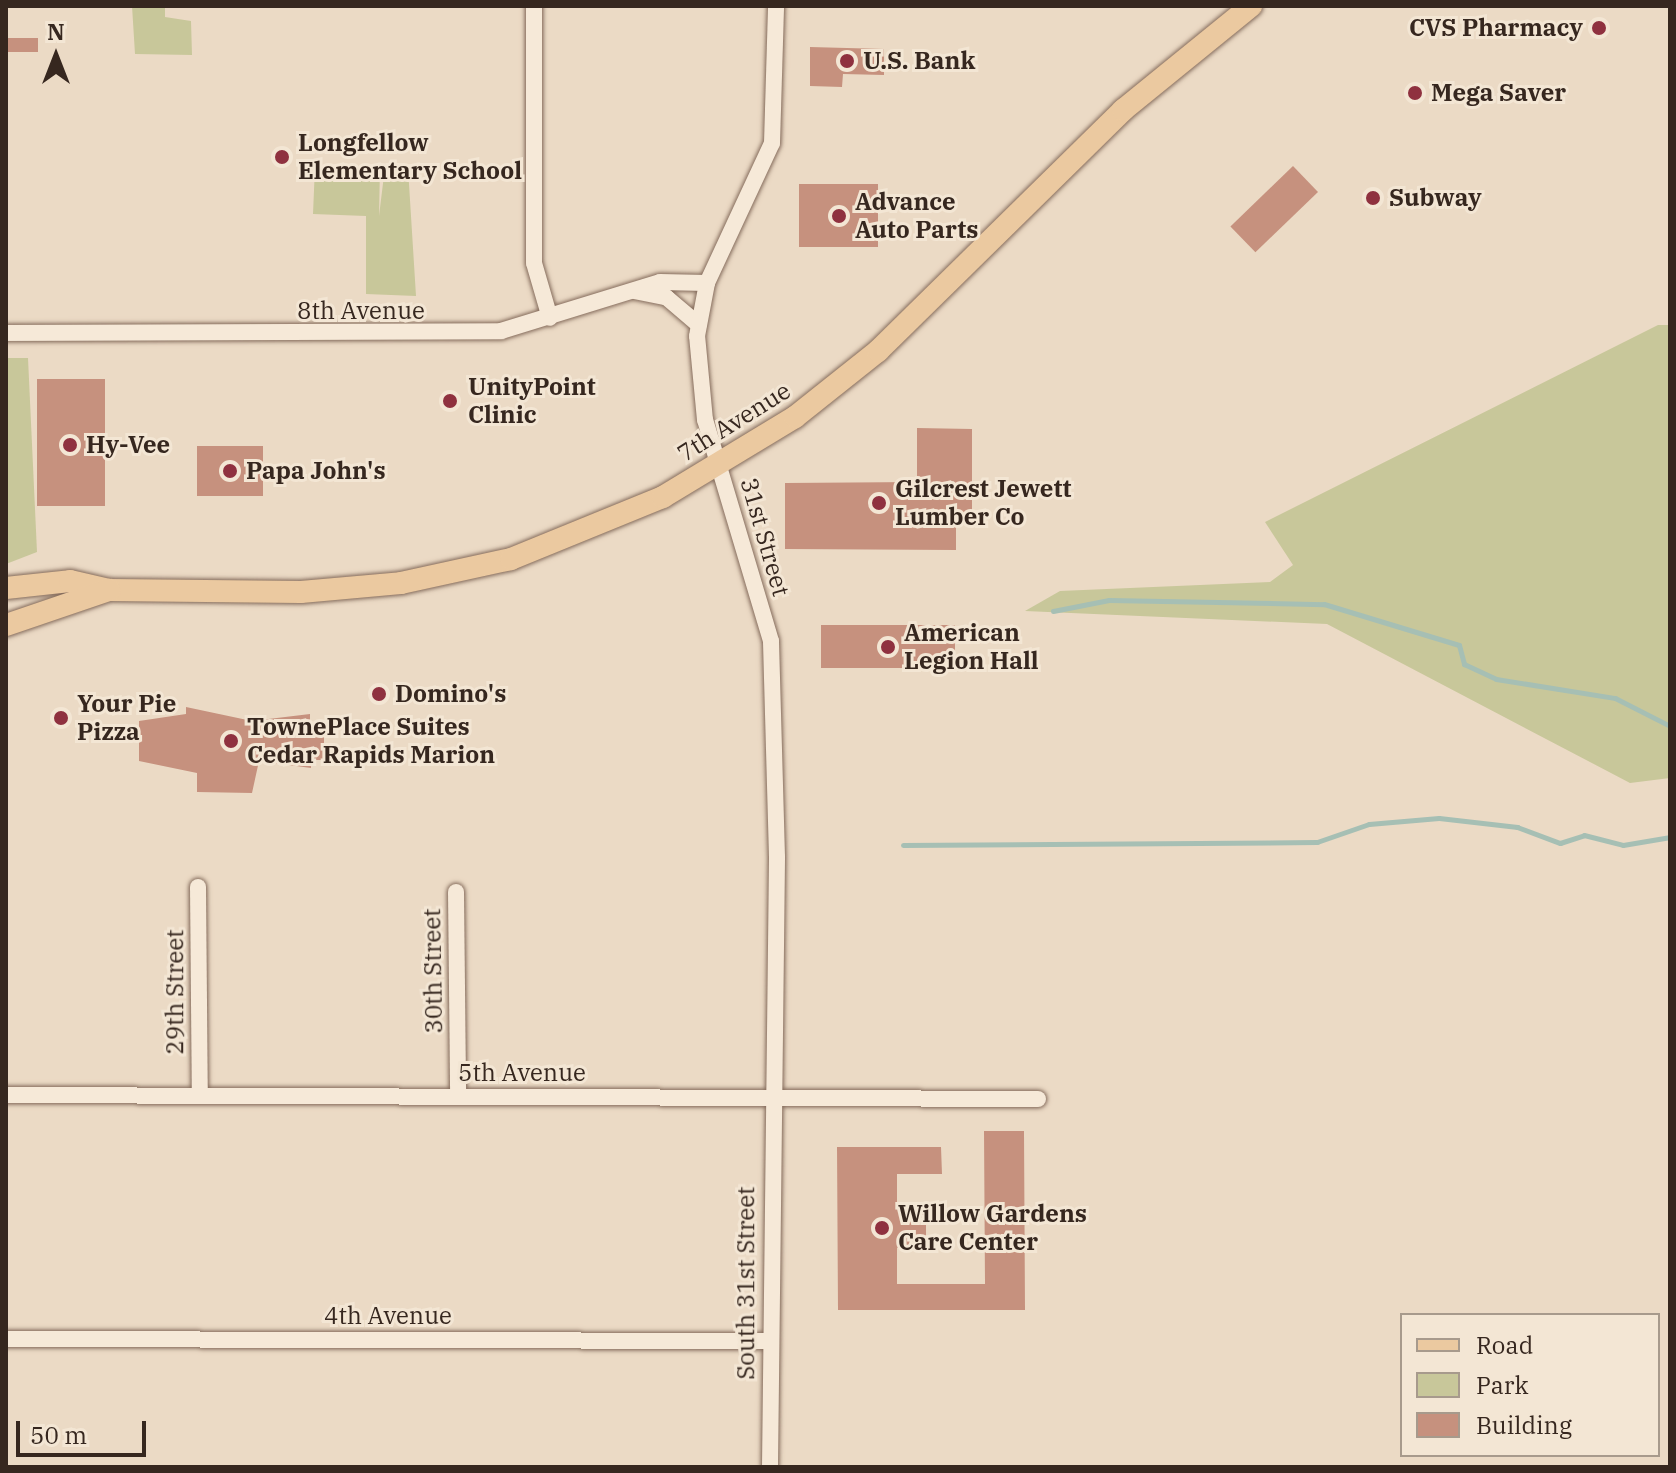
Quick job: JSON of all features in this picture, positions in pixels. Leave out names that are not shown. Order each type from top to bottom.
[{"type":"main road","name":"7th Avenue","points":[[6,588],[70,581],[109,590],[340,590],[469,571],[590,531],[719,464],[795,417],[878,351],[1123,110],[1251,6]]},
{"type":"main road","name":"7th Avenue","points":[[6,625],[109,590]]},
{"type":"street","points":[[534,6],[534,263],[550,318]]},
{"type":"street","name":"31st Street","points":[[769,1098],[777,857],[771,641],[703,407],[699,325],[707,283],[772,143],[776,6]]},
{"type":"street","name":"8th Avenue","points":[[6,333],[436,335],[501,331],[550,318],[628,290],[707,283]]},
{"type":"street","points":[[628,290],[666,297],[699,325]]},
{"type":"street","name":"29th Street","points":[[198,887],[200,1096]]},
{"type":"street","name":"30th Street","points":[[456,892],[458,1097]]},
{"type":"street","name":"5th Avenue","points":[[6,1095],[1038,1099]]},
{"type":"street","name":"South 31st Street","points":[[769,1098],[770,1467]]},
{"type":"street","name":"4th Avenue","points":[[6,1339],[770,1341]]},
{"type":"green space","points":[[132,6],[165,6],[165,17],[191,21],[192,55],[135,54]]},
{"type":"green space","points":[[315,166],[380,167],[379,216],[385,167],[408,168],[416,296],[366,294],[366,216],[313,214]]},
{"type":"green space","points":[[1658,325],[1670,325],[1670,778],[1630,783],[1327,624],[1025,611],[1060,591],[1270,582],[1293,565],[1265,522]]},
{"type":"green space","points":[[6,358],[28,358],[37,552],[6,564]]},
{"type":"building","points":[[6,38],[38,38],[38,52],[6,52]]},
{"type":"building","name":"U.S. Bank","points":[[810,47],[884,49],[884,75],[843,74],[842,87],[810,86]]},
{"type":"building","points":[[1293,166],[1318,192],[1255,252],[1230,226]]},
{"type":"building","name":"Advance Auto Parts","points":[[799,184],[878,184],[878,247],[799,247]]},
{"type":"building","name":"Hy-Vee","points":[[37,379],[105,379],[105,506],[37,506]]},
{"type":"building","name":"Gilcrest Jewett Lumber Co","points":[[917,428],[972,429],[972,523],[956,523],[956,550],[785,549],[785,483],[917,482]]},
{"type":"building","name":"Papa John's","points":[[197,446],[263,446],[263,496],[197,496]]},
{"type":"building","name":"American Legion Hall","points":[[821,625],[955,625],[955,668],[821,668]]},
{"type":"building","name":"TownePlace Suites Cedar Rapids Marion","points":[[186,707],[252,721],[310,714],[310,722],[324,722],[324,760],[311,760],[311,768],[259,761],[252,793],[197,792],[197,773],[139,761],[139,721],[186,714]]},
{"type":"building","name":"Willow Gardens Care Center","points":[[984,1131],[1024,1131],[1025,1310],[838,1310],[837,1147],[941,1147],[942,1174],[897,1174],[897,1209],[926,1209],[926,1248],[897,1248],[897,1284],[985,1284]]},
{"type":"waterway","points":[[1053,611],[1109,600],[1324,604],[1459,645],[1464,664],[1496,679],[1615,698],[1670,726]]},
{"type":"waterway","points":[[903,845],[1317,842],[1369,824],[1439,818],[1517,827],[1560,843],[1584,835],[1623,845],[1670,837]]},
{"type":"place","name":"CVS Pharmacy","points":[[1599,28]]},
{"type":"place","name":"U.S. Bank","points":[[847,61]]},
{"type":"place","name":"Mega Saver","points":[[1415,93]]},
{"type":"place","name":"Longfellow Elementary School","points":[[282,157]]},
{"type":"place","name":"Subway","points":[[1373,198]]},
{"type":"place","name":"Advance Auto Parts","points":[[839,216]]},
{"type":"place","name":"UnityPoint Clinic","points":[[450,401]]},
{"type":"place","name":"Hy-Vee","points":[[70,445]]},
{"type":"place","name":"Papa John's","points":[[230,471]]},
{"type":"place","name":"Gilcrest Jewett Lumber Co","points":[[879,503]]},
{"type":"place","name":"American Legion Hall","points":[[888,647]]},
{"type":"place","name":"Domino's","points":[[379,694]]},
{"type":"place","name":"Your Pie Pizza","points":[[61,718]]},
{"type":"place","name":"TownePlace Suites Cedar Rapids Marion","points":[[231,741]]},
{"type":"place","name":"Willow Gardens Care Center","points":[[882,1228]]}]
